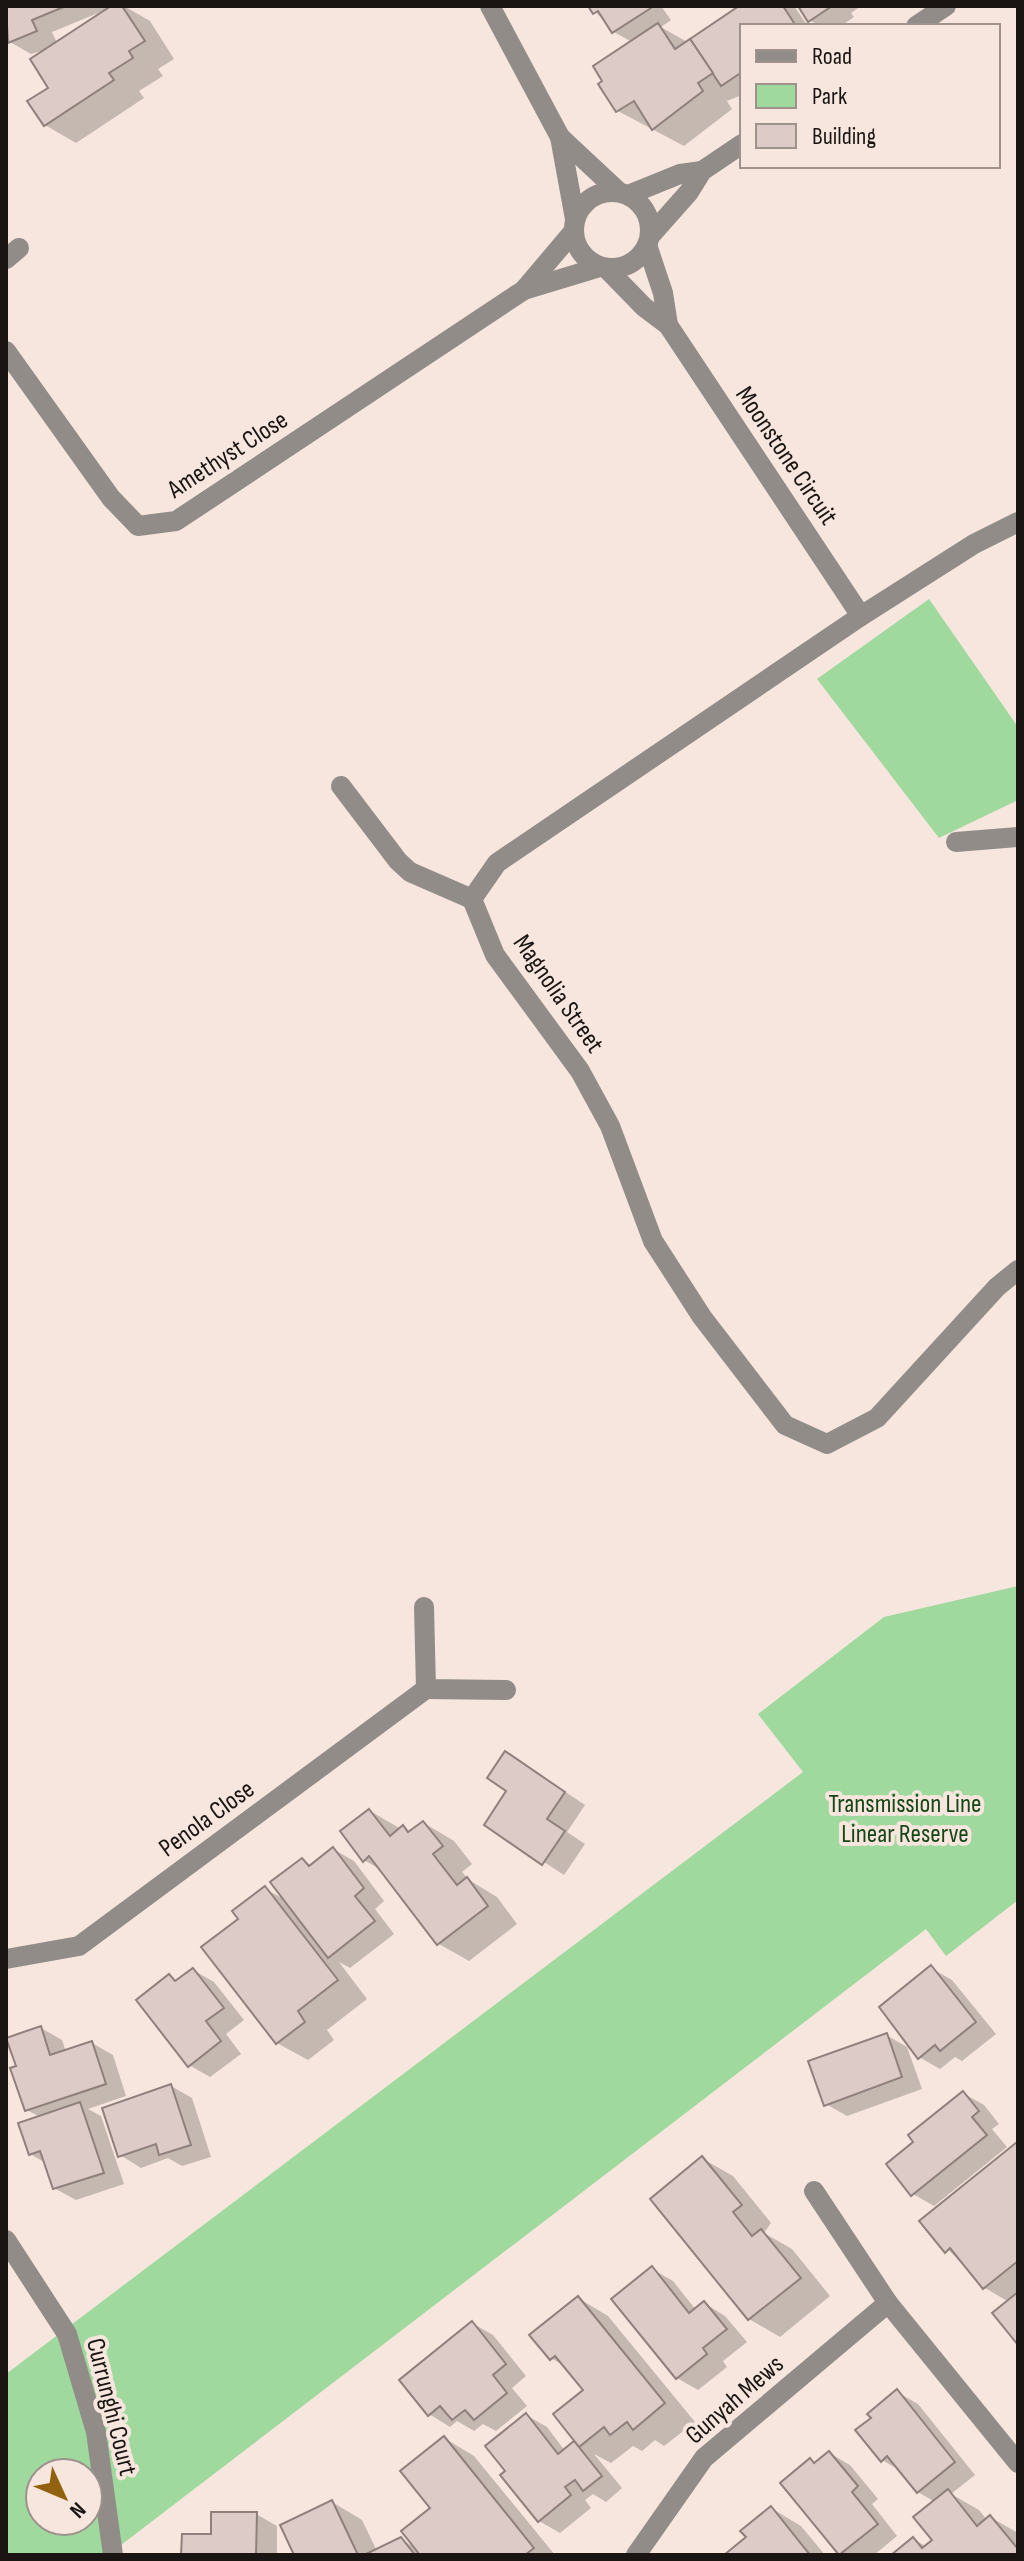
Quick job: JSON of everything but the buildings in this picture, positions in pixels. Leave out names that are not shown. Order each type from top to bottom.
[{"type":"street","points":[[490,6],[560,137],[574,226],[585,258],[603,268],[616,269],[635,261],[702,171],[740,145]]},
{"type":"street","points":[[919,24],[946,6]]},
{"type":"street","points":[[560,137],[647,215],[649,240]]},
{"type":"street","points":[[574,226],[587,200],[597,195],[624,194],[680,174],[702,171]]},
{"type":"street","name":"Amethyst Close","points":[[524,290],[574,226]]},
{"type":"street","name":"Moonstone Circuit","points":[[649,240],[668,325]]},
{"type":"street","name":"Amethyst Close","points":[[6,351],[111,498],[138,526],[176,521],[524,290],[603,268]]},
{"type":"street","name":"Moonstone Circuit","points":[[603,268],[668,325],[861,616]]},
{"type":"street","points":[[341,786],[398,861],[410,872],[472,899],[497,863],[861,616],[974,544],[1018,522]]},
{"type":"street","points":[[956,842],[1018,837]]},
{"type":"street","name":"Magnolia Street","points":[[472,899],[495,955],[580,1071],[610,1126],[653,1241],[702,1317],[785,1425],[827,1444],[877,1418],[997,1287],[1018,1270]]},
{"type":"street","points":[[424,1607],[426,1689],[506,1690]]},
{"type":"street","name":"Penola Close","points":[[6,1959],[79,1946],[426,1689]]},
{"type":"street","points":[[814,2191],[888,2303],[1018,2463]]},
{"type":"street","name":"Currunghi Court","points":[[6,2240],[67,2334],[96,2432],[113,2555]]},
{"type":"street","name":"Gunyah Mews","points":[[636,2555],[704,2458],[888,2303]]},
{"type":"green space","points":[[929,599],[1018,727],[1018,800],[939,838],[817,679]]},
{"type":"green space","name":"Transmission Line Linear Reserve","points":[[1018,1586],[1018,1900],[946,1956],[926,1929],[108,2555],[6,2555],[6,2374],[803,1772],[758,1714],[884,1617]]}]
